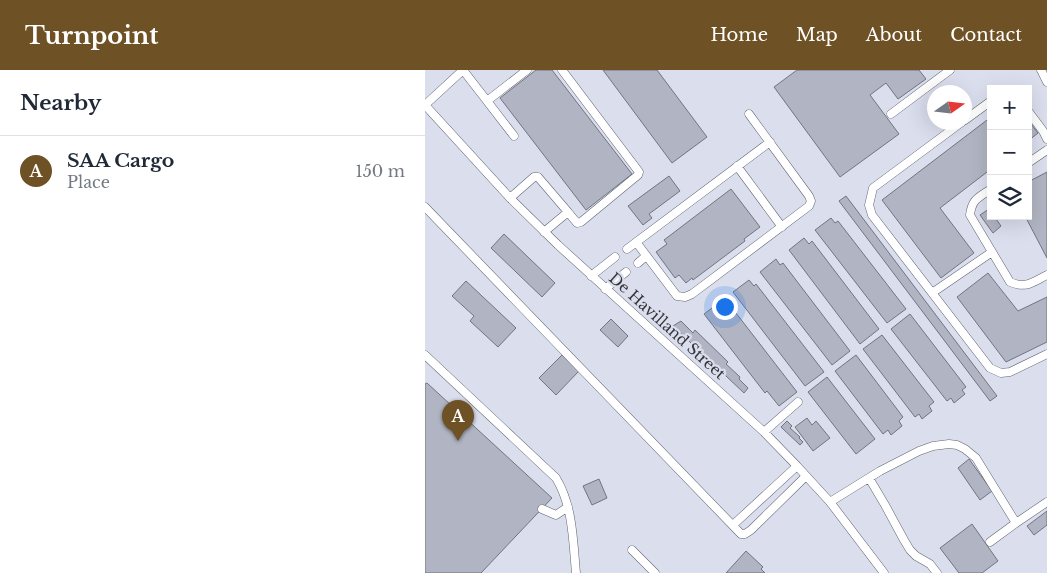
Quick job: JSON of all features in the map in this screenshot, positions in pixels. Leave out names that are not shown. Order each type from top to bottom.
[{"type":"lane","points":[[425,105],[463,70],[514,136]]},
{"type":"lane","points":[[487,101],[527,70]]},
{"type":"lane","points":[[510,198],[535,177],[538,177],[579,224],[638,175],[639,172],[562,70]]},
{"type":"lane","points":[[891,114],[950,70]]},
{"type":"lane","points":[[1041,70],[1047,82]]},
{"type":"lane","points":[[972,115],[987,104]]},
{"type":"lane","name":"De Havilland Street","points":[[425,105],[510,198],[545,232],[605,289],[764,432],[830,502],[884,573]]},
{"type":"lane","points":[[636,242],[677,296],[685,297],[692,294],[809,206],[811,201],[809,196],[749,114]]},
{"type":"lane","points":[[1032,116],[1047,140]]},
{"type":"lane","points":[[952,130],[873,188],[869,205],[872,215],[990,368],[1001,373],[1010,372],[1047,354]]},
{"type":"lane","points":[[627,248],[769,142]]},
{"type":"lane","points":[[1032,160],[1047,150]]},
{"type":"lane","points":[[737,166],[782,227]]},
{"type":"lane","points":[[987,192],[976,199],[971,206],[970,215],[1010,282],[1017,285],[1027,285],[1047,275]]},
{"type":"lane","points":[[425,207],[741,534],[748,532],[807,476]]},
{"type":"lane","points":[[545,232],[568,212]]},
{"type":"lane","points":[[932,293],[992,252]]},
{"type":"lane","points":[[638,263],[647,256]]},
{"type":"lane","points":[[591,276],[615,258]]},
{"type":"lane","points":[[605,289],[626,272]]},
{"type":"lane","points":[[425,355],[556,478],[562,487],[568,507],[576,573]]},
{"type":"lane","points":[[764,432],[798,402]]},
{"type":"lane","points":[[830,502],[886,468],[926,448],[940,444],[957,445],[971,453],[980,463],[1016,523]]},
{"type":"lane","points":[[733,525],[797,466]]},
{"type":"lane","points":[[869,478],[910,550],[930,564],[937,573]]},
{"type":"lane","points":[[990,542],[1047,502]]},
{"type":"lane","points":[[542,509],[556,515],[568,507]]},
{"type":"lane","points":[[632,550],[655,573]]},
{"type":"building","points":[[536,70],[552,70],[632,174],[586,210],[500,98]]},
{"type":"building","points":[[603,70],[657,70],[707,137],[672,163]]},
{"type":"building","points":[[797,70],[919,70],[926,79],[898,99],[886,83],[870,95],[899,134],[840,177],[774,87]]},
{"type":"building","points":[[987,120],[987,172],[940,208],[974,253],[941,278],[882,200]]},
{"type":"building","points":[[1032,125],[1038,133],[1032,138]]},
{"type":"building","points":[[1047,172],[1047,258],[1027,220],[1032,220],[1032,180]]},
{"type":"building","points":[[669,176],[680,191],[649,214],[652,218],[643,225],[628,206]]},
{"type":"building","points":[[731,189],[760,227],[744,239],[745,241],[693,280],[692,278],[686,283],[679,275],[675,278],[656,252],[667,244],[664,240]]},
{"type":"building","points":[[846,196],[997,396],[990,401],[839,201]]},
{"type":"building","points":[[987,210],[987,220],[997,220],[1001,226],[993,233],[980,215]]},
{"type":"building","points":[[831,218],[835,223],[838,221],[906,309],[887,323],[815,230]]},
{"type":"building","points":[[504,234],[555,283],[542,297],[491,248]]},
{"type":"building","points":[[804,238],[809,244],[812,241],[879,329],[860,344],[789,250]]},
{"type":"building","points":[[776,259],[780,265],[783,263],[850,351],[832,365],[760,272]]},
{"type":"building","points":[[988,273],[1018,311],[1047,297],[1047,342],[1006,362],[957,297]]},
{"type":"building","points":[[749,280],[754,286],[756,284],[824,372],[805,386],[733,292]]},
{"type":"building","points":[[466,281],[516,328],[498,347],[470,321],[474,316],[452,296]]},
{"type":"building","points":[[720,302],[724,307],[729,304],[797,392],[779,406],[767,391],[765,393],[704,314]]},
{"type":"building","points":[[910,314],[966,387],[962,390],[965,394],[954,403],[951,398],[947,401],[891,329]]},
{"type":"building","points":[[611,319],[628,336],[618,347],[600,330]]},
{"type":"building","points":[[681,321],[693,333],[695,330],[728,362],[726,364],[740,377],[739,379],[748,388],[744,393],[673,326]]},
{"type":"building","points":[[882,335],[934,402],[929,406],[932,411],[922,419],[919,414],[915,417],[863,349]]},
{"type":"building","points":[[562,355],[579,371],[556,395],[539,378]]},
{"type":"building","points":[[856,355],[903,417],[899,421],[902,426],[891,435],[888,430],[883,434],[835,371]]},
{"type":"building","points":[[827,377],[875,439],[856,454],[808,392]]},
{"type":"building","points":[[427,383],[552,498],[481,573],[425,573],[425,384]]},
{"type":"building","points":[[807,418],[812,425],[816,421],[830,438],[813,451],[795,427]]},
{"type":"building","points":[[787,421],[792,426],[790,428],[803,442],[800,445],[781,427]]},
{"type":"building","points":[[969,459],[992,491],[980,500],[958,468]]},
{"type":"building","points":[[599,479],[607,498],[592,505],[583,486]]},
{"type":"building","points":[[1047,511],[1047,525],[1034,535],[1027,526]]},
{"type":"building","points":[[972,524],[998,561],[982,573],[959,573],[940,548]]},
{"type":"building","points":[[746,551],[763,567],[761,569],[765,573],[726,573]]},
{"type":"place","name":"SAA Cargo","points":[[458,441]]}]
